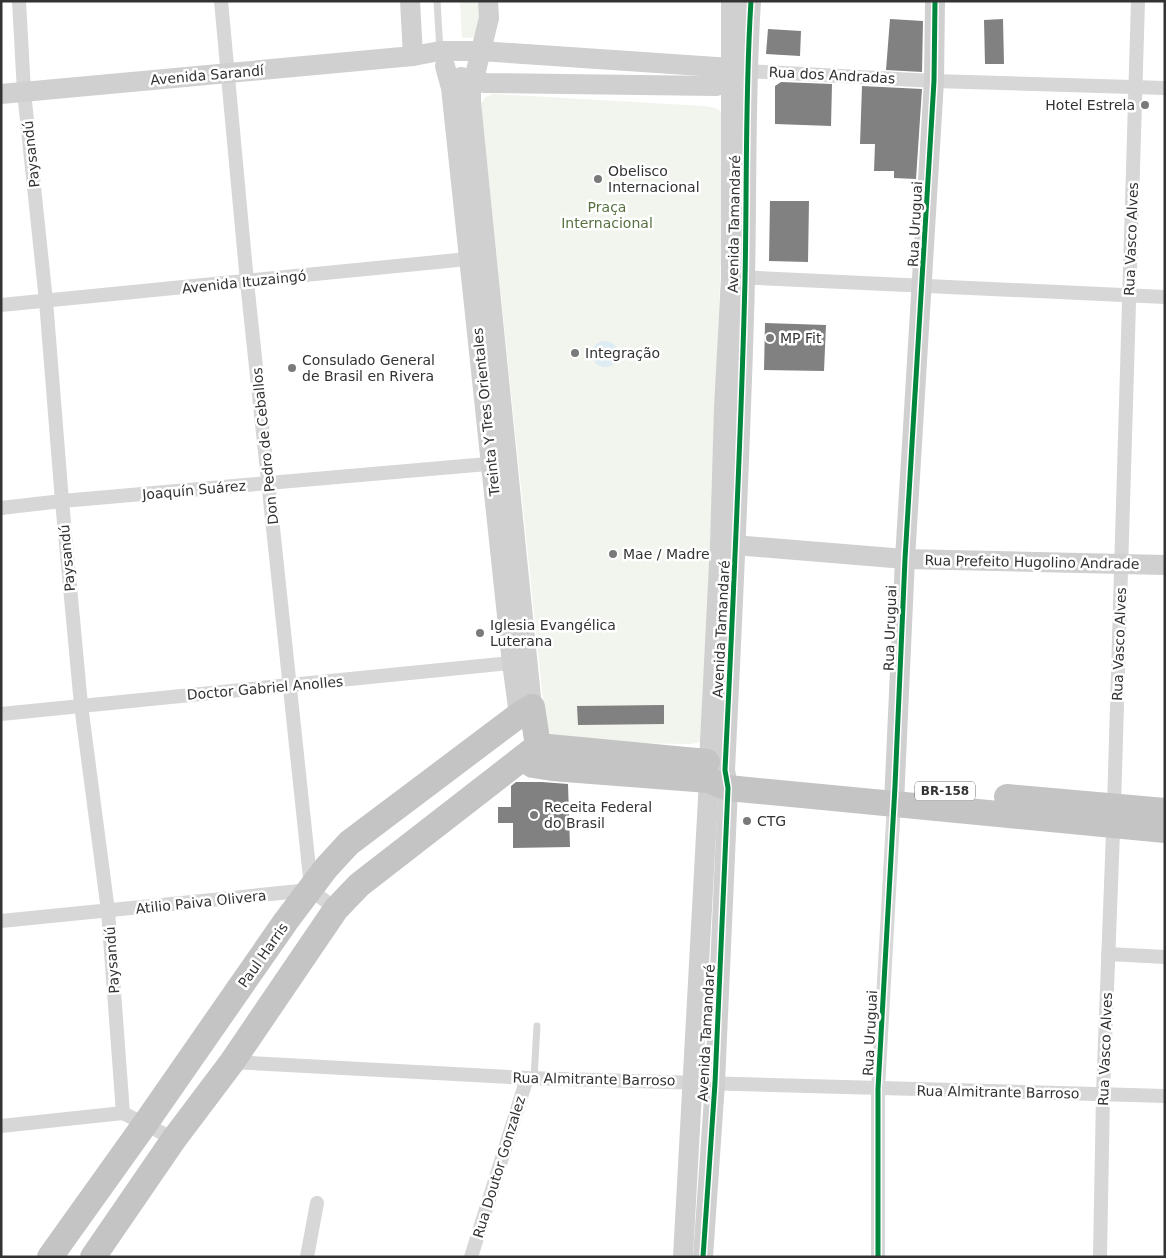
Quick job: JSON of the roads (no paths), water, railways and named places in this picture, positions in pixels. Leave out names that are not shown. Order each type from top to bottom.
[{"type":"highway","name":"Treinta Y Tres Orientales","points":[[526,711],[531,752]]},
{"type":"highway","name":"Paul Harris","points":[[50,1257],[134,1118],[311,890],[326,868],[349,843],[526,711]]},
{"type":"highway","name":"BR-158","points":[[531,752],[533,765],[552,768],[718,775],[894,795],[1114,816],[1165,830]]},
{"type":"highway","points":[[93,1257],[174,1139],[232,1062],[336,909],[359,885],[531,752]]},
{"type":"highway","name":"BR-158","points":[[1114,816],[1165,811]]},
{"type":"street","name":"Paysandú","points":[[18,1],[24,92],[46,301],[81,705],[134,1118]]},
{"type":"street","name":"Don Pedro de Ceballos","points":[[221,1],[247,282],[311,890]]},
{"type":"street","points":[[410,1],[413,56]]},
{"type":"street","points":[[459,60],[489,18],[488,1]]},
{"type":"street","name":"Avenida Tamandaré","points":[[703,1257],[715,1083],[718,775],[728,545],[724,408],[738,277],[736,73],[731,1]]},
{"type":"street","name":"Avenida Tamandaré","points":[[736,73],[751,1]]},
{"type":"street","name":"Rua Uruguai","points":[[878,1257],[878,1089],[905,559],[934,81],[935,1]]},
{"type":"street","name":"Rua Vasco Alves","points":[[1100,1257],[1103,1094],[1114,816],[1138,1]]},
{"type":"street","name":"Avenida Sarandí","points":[[1,94],[413,56],[459,60]]},
{"type":"street","name":"Rua dos Andradas","points":[[459,60],[485,83],[716,86],[736,73]]},
{"type":"street","name":"Rua dos Andradas","points":[[459,60],[934,81],[1165,88]]},
{"type":"street","name":"Treinta Y Tres Orientales","points":[[459,60],[450,88],[478,258]]},
{"type":"street","name":"Treinta Y Tres Orientales","points":[[459,60],[471,91],[478,258],[526,711]]},
{"type":"street","name":"Avenida Ituzaingó","points":[[1,305],[478,258]]},
{"type":"street","points":[[738,277],[1165,297]]},
{"type":"street","name":"Joaquín Suárez","points":[[1,508],[499,463]]},
{"type":"street","name":"Rua Prefeito Hugolino Andrade","points":[[728,545],[905,559],[1165,565]]},
{"type":"street","name":"Doctor Gabriel Anolles","points":[[1,714],[520,662]]},
{"type":"street","name":"Avenida Tamandaré","points":[[683,1257],[693,1081],[718,775]]},
{"type":"street","points":[[311,890],[336,909]]},
{"type":"street","name":"Atilio Paiva Olivera","points":[[1,921],[311,890]]},
{"type":"street","points":[[1108,954],[1165,958]]},
{"type":"street","name":"Rua Almitrante Barroso","points":[[232,1062],[531,1078],[693,1081],[878,1089],[1165,1096]]},
{"type":"street","name":"Rua Doutor Gonzalez","points":[[471,1257],[531,1078]]},
{"type":"street","points":[[1,1126],[134,1118],[174,1139]]},
{"type":"street","points":[[307,1257],[317,1203]]},
{"type":"lane","points":[[438,1],[459,60]]},
{"type":"lane","points":[[531,1078],[537,1026]]},
{"type":"place","name":"Hotel Estrela","points":[[1145,105]]},
{"type":"place","name":"Obelisco Internacional","points":[[598,179]]},
{"type":"place","name":"MP Fit","points":[[770,338]]},
{"type":"place","name":"Integração","points":[[575,353]]},
{"type":"place","name":"Consulado General de Brasil en Rivera","points":[[292,368]]},
{"type":"place","name":"Mae / Madre","points":[[613,554]]},
{"type":"place","name":"Iglesia Evangélica Luterana","points":[[480,633]]},
{"type":"place","name":"Receita Federal do Brasil","points":[[534,815]]},
{"type":"place","name":"CTG","points":[[747,821]]},
{"type":"park label","name":"Praça Internacional","points":[[607,216]]}]
